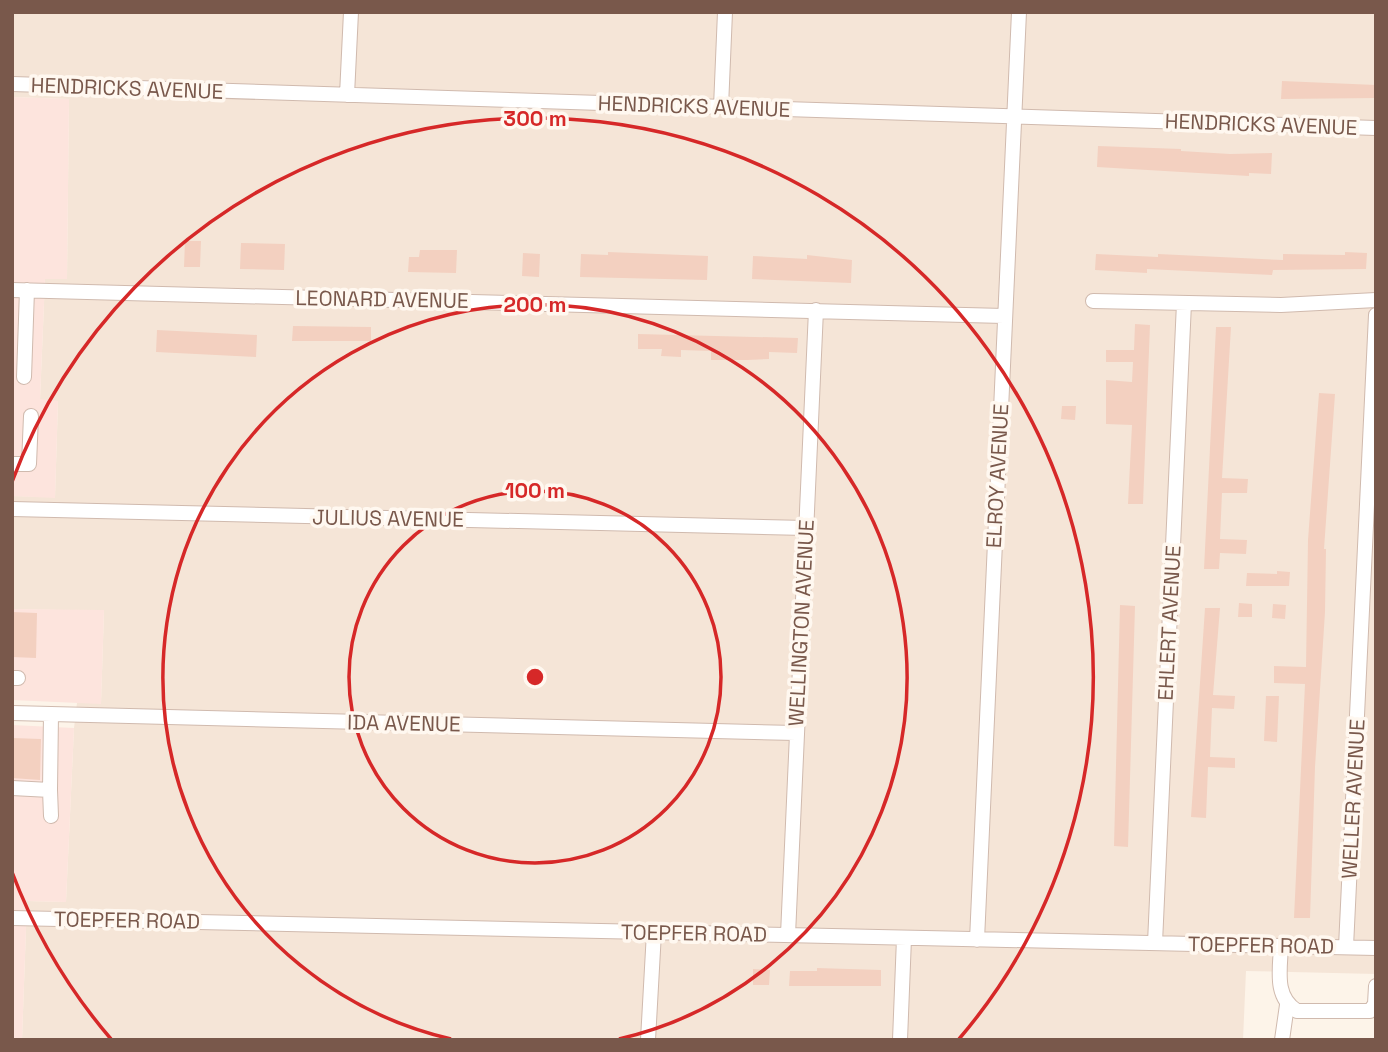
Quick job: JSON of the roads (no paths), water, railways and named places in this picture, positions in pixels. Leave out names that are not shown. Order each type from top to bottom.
[{"type":"street","points":[[347,95],[351,12]]},
{"type":"street","points":[[721,107],[725,12]]},
{"type":"street","name":"ELROY AVENUE","points":[[977,940],[1019,12]]},
{"type":"street","name":"HENDRICKS AVENUE","points":[[12,84],[1376,128]]},
{"type":"street","name":"LEONARD AVENUE","points":[[12,290],[1004,316]]},
{"type":"street","points":[[24,377],[27,290]]},
{"type":"street","points":[[1093,301],[1281,305],[1376,300]]},
{"type":"street","name":"EHLERT AVENUE","points":[[1155,943],[1184,303]]},
{"type":"street","name":"WELLINGTON AVENUE","points":[[788,935],[816,310]]},
{"type":"street","name":"WELLER AVENUE","points":[[1346,947],[1376,315]]},
{"type":"street","points":[[12,464],[29,464],[31,416]]},
{"type":"street","name":"JULIUS AVENUE","points":[[12,509],[806,528]]},
{"type":"street","name":"IDA AVENUE","points":[[12,713],[796,733]]},
{"type":"street","points":[[51,714],[51,816]]},
{"type":"street","points":[[12,788],[50,790]]},
{"type":"street","name":"TOEPFER ROAD","points":[[12,918],[1376,948]]},
{"type":"street","points":[[649,1040],[654,932]]},
{"type":"street","points":[[900,1040],[904,938]]},
{"type":"street","points":[[1282,946],[1281,994],[1287,1005],[1297,1011],[1370,1011],[1375,1004],[1376,986]]},
{"type":"street","points":[[1282,1040],[1287,1005]]}]
